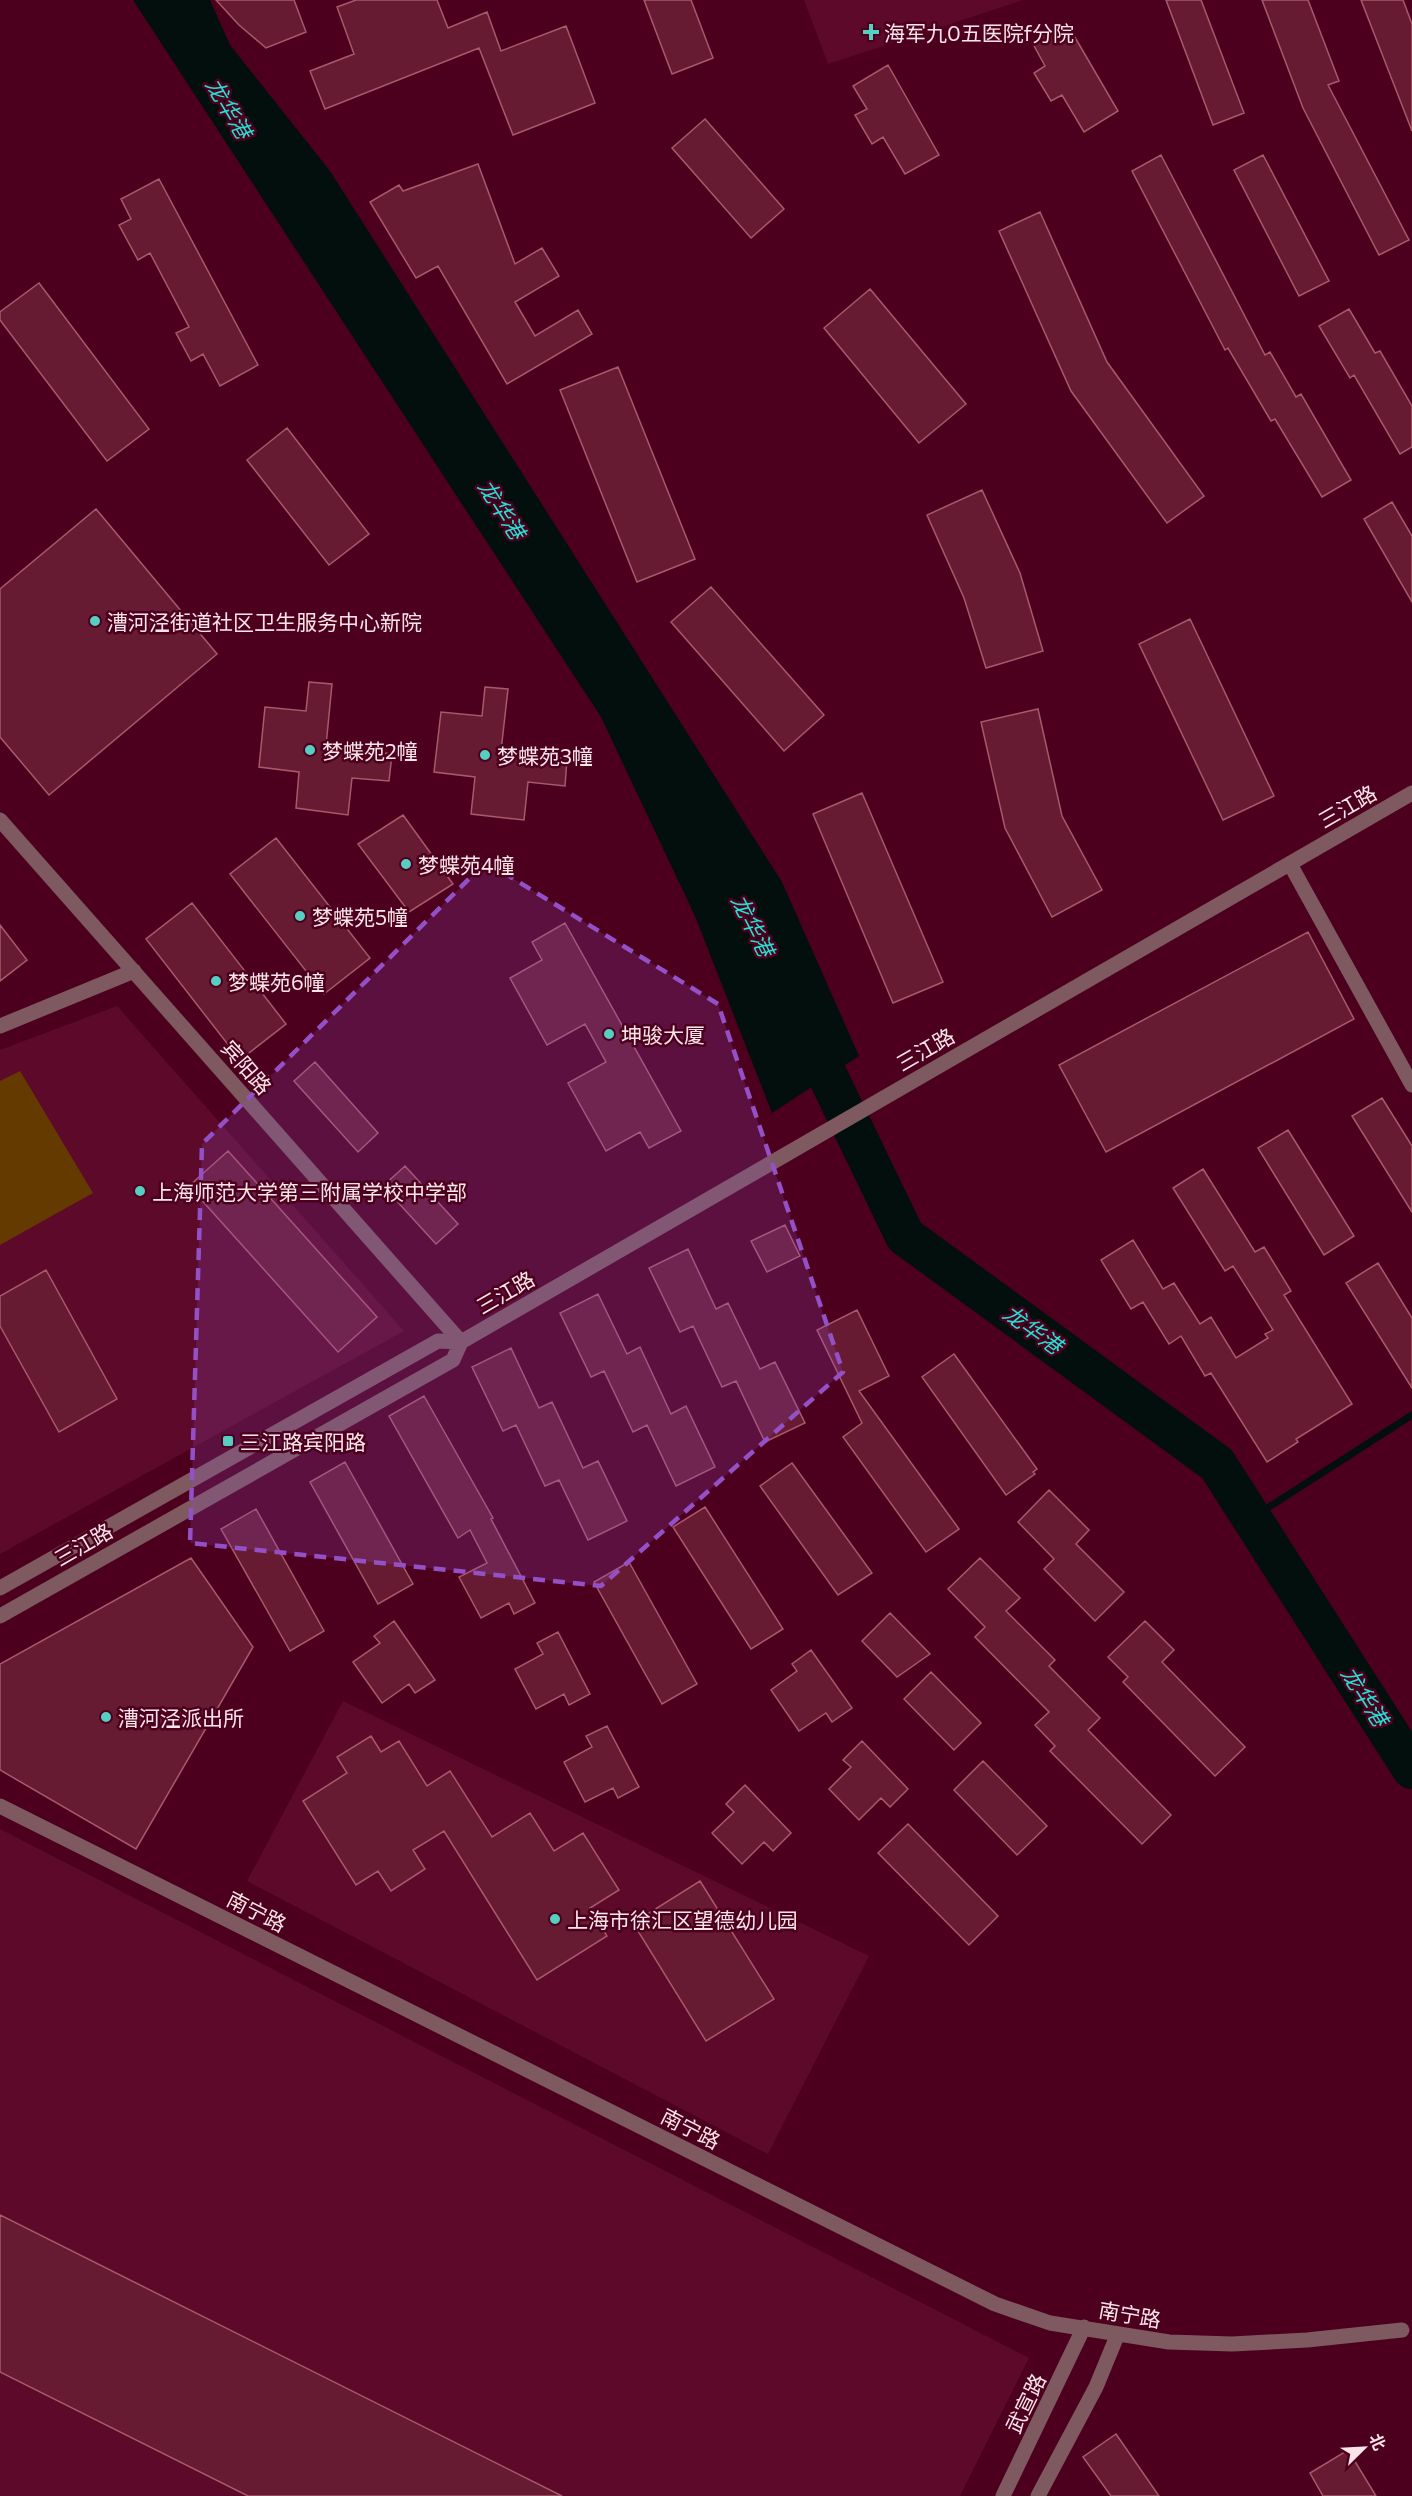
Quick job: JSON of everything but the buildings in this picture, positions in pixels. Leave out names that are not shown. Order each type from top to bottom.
[{"type":"street","name":"三江路","points":[[0,1588],[438,1341],[461,1342],[1412,793]]},
{"type":"street","name":"宾阳路","points":[[0,819],[461,1342]]},
{"type":"street","points":[[1290,864],[1412,1085]]},
{"type":"street","points":[[0,1026],[134,970]]},
{"type":"street","name":"三江路","points":[[0,1616],[453,1360],[461,1342]]},
{"type":"street","name":"南宁路","points":[[0,1806],[995,2304],[1050,2323],[1084,2327],[1117,2336],[1169,2342],[1232,2344],[1307,2340],[1402,2330]]},
{"type":"street","name":"武宣路","points":[[1003,2496],[1084,2327]]},
{"type":"street","points":[[1038,2496],[1096,2387],[1117,2336]]},
{"type":"highlighted area","points":[[486,862],[718,1004],[843,1372],[601,1586],[190,1543],[202,1144]]},
{"type":"shaded area","name":"海军九0五医院f分院","points":[[804,0],[1023,0],[828,64]]},
{"type":"shaded area","name":"上海师范大学第三附属学校中学部","points":[[117,1006],[404,1331],[0,1554],[0,1050]]},
{"type":"shaded area","points":[[20,1071],[93,1193],[0,1245],[0,1081]]},
{"type":"shaded area","name":"上海市徐汇区望德幼儿园","points":[[343,1701],[869,1956],[768,2154],[247,1881]]},
{"type":"shaded area","points":[[0,1829],[1029,2358],[960,2496],[0,2496]]},
{"type":"water","points":[[133,0],[210,0],[230,45],[330,171],[782,882],[859,1056],[772,1113],[695,916],[601,717]]},
{"type":"waterway","name":"龙华港","points":[[804,1027],[905,1236],[1217,1464],[1412,1769]]},
{"type":"waterway","points":[[1252,1518],[1412,1415]]},
{"type":"place","name":"海军九0五医院f分院","points":[[871,32]]},
{"type":"place","name":"漕河泾街道社区卫生服务中心新院","points":[[95,621]]},
{"type":"place","name":"梦蝶苑2幢","points":[[310,750]]},
{"type":"place","name":"梦蝶苑3幢","points":[[485,755]]},
{"type":"place","name":"梦蝶苑4幢","points":[[406,864]]},
{"type":"place","name":"梦蝶苑5幢","points":[[300,916]]},
{"type":"place","name":"梦蝶苑6幢","points":[[216,981]]},
{"type":"place","name":"坤骏大厦","points":[[609,1034]]},
{"type":"place","name":"上海师范大学第三附属学校中学部","points":[[140,1191]]},
{"type":"place","name":"三江路宾阳路","points":[[228,1441]]},
{"type":"place","name":"漕河泾派出所","points":[[106,1717]]},
{"type":"place","name":"上海市徐汇区望德幼儿园","points":[[555,1919]]}]
